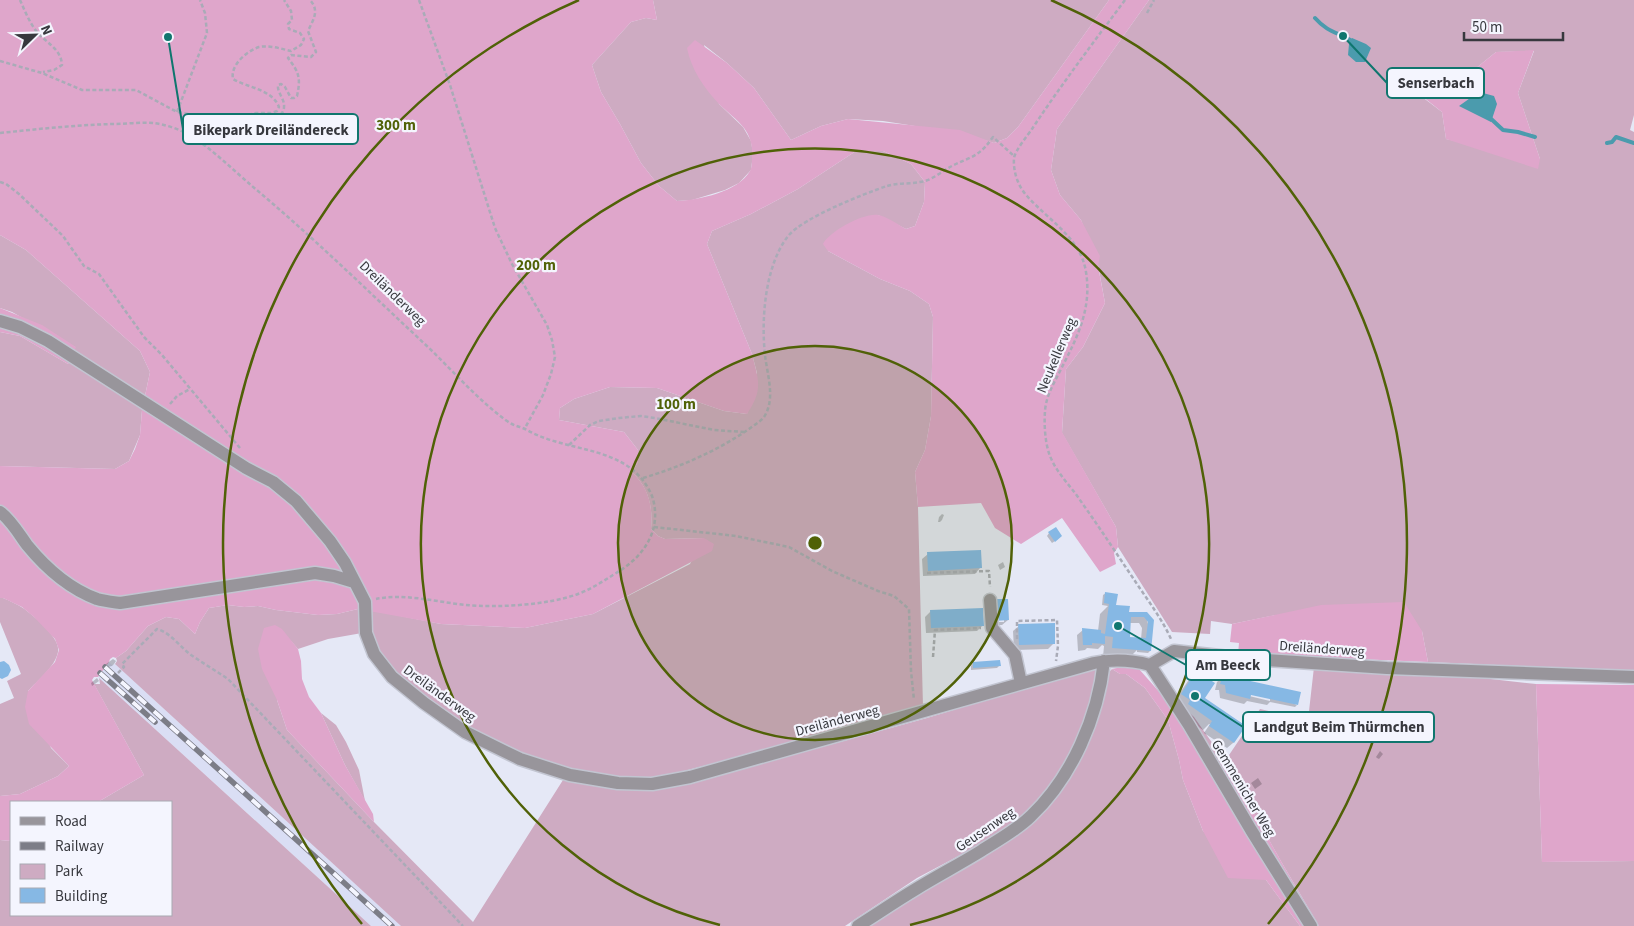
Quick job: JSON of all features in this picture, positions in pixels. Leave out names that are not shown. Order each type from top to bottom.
[{"type":"street","points":[[0,321],[20,327],[48,341],[246,468],[273,482],[296,501],[330,541],[345,563],[364,602]]},
{"type":"street","points":[[0,512],[51,570],[76,588],[97,599],[120,603],[315,574],[334,576],[354,582]]},
{"type":"street","points":[[990,600],[992,628],[1015,655],[1021,683]]},
{"type":"street","name":"Dreiländerweg","points":[[364,602],[366,633],[374,654],[392,677],[424,703],[465,732],[520,759],[570,775],[618,784],[652,784],[699,775],[1104,661],[1124,660],[1150,666]]},
{"type":"street","points":[[1150,666],[1174,651]]},
{"type":"street","name":"Dreiländerweg","points":[[1174,651],[1228,657],[1378,667],[1634,677]]},
{"type":"street","name":"Geusenweg","points":[[858,926],[1016,829],[1031,816],[1048,797],[1076,754],[1092,715],[1102,680],[1104,661]]},
{"type":"street","name":"Gemmenicher Weg","points":[[1150,666],[1189,725],[1311,926]]},
{"type":"path","points":[[20,0],[35,30],[58,52],[62,60],[62,65],[54,70],[42,73]]},
{"type":"path","points":[[177,112],[207,33],[205,13],[200,0]]},
{"type":"path","points":[[225,120],[256,113],[271,113],[277,111],[279,107],[277,101],[261,90],[233,79],[232,73],[234,66],[245,55],[259,47],[275,47],[292,51],[301,45],[304,39],[300,33],[289,29],[288,24],[292,20],[291,12],[284,0]]},
{"type":"path","points":[[0,61],[42,73],[82,90],[136,90],[177,112],[253,127],[268,126],[284,109],[278,85],[281,84],[285,87],[290,98],[293,99],[297,96],[298,74],[296,67],[288,58],[291,55],[311,57],[316,52],[308,35],[316,12],[316,8],[310,0]]},
{"type":"path","points":[[420,0],[450,85],[495,228],[512,264],[547,325],[552,340],[555,356],[551,374],[525,428]]},
{"type":"path","points":[[642,478],[684,464],[744,432],[762,419],[768,408],[770,388],[764,333],[765,306],[769,280],[778,253],[789,235],[817,216],[865,194],[888,185],[922,182],[936,176],[976,154],[987,146],[993,137],[998,144],[1014,156],[1057,91],[1125,0]]},
{"type":"path","points":[[1146,13],[1154,0]]},
{"type":"path","name":"Dreiländerweg","points":[[0,133],[71,126],[154,123],[186,133],[287,216],[346,269],[487,405],[515,427],[525,428],[538,436],[614,458],[632,468],[642,478],[654,500],[656,514],[654,527],[650,539],[637,558],[624,569],[592,588],[560,599],[513,605],[468,605],[424,598],[388,596],[364,602]]},
{"type":"path","name":"Neukellerweg","points":[[1014,156],[1015,174],[1020,186],[1027,196],[1071,240],[1079,252],[1086,270],[1088,286],[1087,303],[1078,336],[1049,391],[1045,410],[1047,444],[1050,454],[1058,472],[1082,502],[1156,612],[1167,631],[1174,651]]},
{"type":"path","points":[[0,182],[6,184],[19,194],[63,236],[84,266],[99,274],[144,337],[162,355],[244,453]]},
{"type":"path","points":[[165,415],[170,403],[177,396],[190,389]]},
{"type":"path","points":[[569,445],[590,425],[599,421],[640,416],[714,430],[744,432]]},
{"type":"path","points":[[654,527],[736,536],[789,548],[832,571],[894,596],[909,609],[911,671],[915,714]]},
{"type":"path","points":[[927,573],[988,571],[990,600]]},
{"type":"path","points":[[1015,655],[1018,650],[1017,621],[1057,620],[1058,646],[1056,661],[1058,673]]},
{"type":"path","points":[[118,673],[124,667],[122,664],[157,628],[164,631],[191,655],[228,679],[464,926]]},
{"type":"path","points":[[933,658],[935,630],[992,628]]},
{"type":"shaded area","points":[[0,0],[653,0],[657,20],[646,18],[631,22],[592,65],[601,92],[641,163],[659,186],[677,201],[707,197],[727,189],[744,178],[750,171],[752,164],[751,145],[746,131],[713,98],[695,71],[687,48],[695,40],[727,63],[754,88],[791,140],[821,126],[848,119],[960,130],[994,143],[1007,138],[1018,127],[1109,0],[1149,0],[1057,129],[1051,170],[1060,195],[1081,220],[1100,256],[1098,266],[1105,303],[1083,347],[1066,369],[1062,432],[1116,527],[1118,547],[1114,553],[1116,564],[1100,572],[1062,518],[1021,544],[995,528],[981,503],[918,507],[915,472],[925,450],[931,416],[933,317],[929,304],[910,291],[880,279],[828,251],[823,244],[832,234],[848,224],[872,215],[892,220],[906,229],[915,226],[924,202],[925,182],[911,164],[883,151],[856,151],[798,189],[751,214],[712,231],[707,244],[752,354],[758,379],[756,398],[747,414],[724,411],[657,388],[610,387],[574,399],[560,408],[559,420],[624,432],[638,450],[638,462],[632,472],[642,484],[649,498],[651,529],[658,536],[665,539],[704,538],[714,544],[712,551],[593,614],[525,628],[441,624],[358,609],[337,614],[318,615],[258,606],[228,605],[209,608],[195,634],[179,619],[166,617],[148,626],[126,651],[116,658],[110,659],[98,677],[94,677],[92,680],[144,775],[100,801],[10,801],[10,841],[0,840],[0,796],[20,794],[58,776],[69,766],[29,724],[25,707],[28,691],[55,662],[59,650],[55,639],[34,617],[22,607],[0,598],[0,466],[115,469],[129,461],[140,435],[142,410],[150,372],[140,351],[26,250],[0,235]]},
{"type":"shaded area","points":[[1534,50],[1518,93],[1540,159],[1538,169],[1446,139],[1442,112],[1413,89],[1421,83],[1449,90],[1496,52]]},
{"type":"shaded area","points":[[0,308],[42,325],[76,347],[68,364],[20,336],[0,332]]},
{"type":"shaded area","points":[[1404,602],[1422,631],[1428,662],[1238,654],[1239,643],[1230,642],[1232,624],[1321,605]]},
{"type":"shaded area","points":[[275,625],[282,629],[298,649],[302,679],[309,697],[321,713],[345,765],[373,814],[374,822],[287,730],[277,700],[262,669],[258,649],[264,628]]},
{"type":"shaded area","points":[[109,662],[112,665],[115,664],[401,926],[371,926],[98,677]]},
{"type":"shaded area","points":[[1127,666],[1139,669],[1169,703],[1208,768],[1225,761],[1319,926],[1300,926],[1266,880],[1228,878],[1203,831],[1183,780],[1168,720],[1145,688],[1126,674],[1120,674],[1112,669]]},
{"type":"shaded area","points":[[1536,684],[1634,685],[1634,861],[1542,862]]},
{"type":"green space","points":[[653,0],[1109,0],[1018,127],[1007,138],[994,143],[915,126],[883,121],[848,119],[821,126],[791,140],[754,88],[704,45],[719,104],[743,127],[751,141],[753,154],[751,170],[739,183],[725,190],[692,200],[677,201],[659,186],[641,163],[601,92],[592,65],[631,22],[646,18],[657,20]]},
{"type":"green space","points":[[1149,0],[1634,0],[1634,115],[1630,130],[1634,132],[1634,671],[1428,662],[1422,631],[1276,615],[1232,624],[1211,621],[1210,634],[1172,632],[1118,547],[1116,527],[1062,433],[1066,369],[1083,347],[1105,303],[1098,265],[1081,220],[1060,195],[1051,170],[1057,129]],"holes":[[[1534,51],[1518,93],[1540,159],[1446,139],[1442,112],[1413,90],[1421,83],[1449,90],[1496,52]]]},
{"type":"green space","points":[[856,151],[883,151],[911,164],[925,182],[924,202],[915,226],[906,229],[878,215],[828,251],[880,279],[910,291],[929,304],[933,317],[931,416],[925,450],[915,472],[918,507],[923,707],[688,770],[650,779],[618,780],[571,771],[521,755],[467,728],[395,675],[378,654],[369,628],[370,610],[441,624],[525,628],[593,614],[690,564],[704,538],[665,539],[658,536],[651,529],[649,498],[638,478],[632,472],[638,462],[638,450],[624,432],[559,420],[560,408],[574,399],[610,387],[657,388],[724,411],[747,414],[757,373],[752,354],[707,244],[712,231],[751,214],[798,189]]},
{"type":"green space","points":[[0,235],[26,250],[140,351],[150,372],[142,410],[140,435],[129,461],[115,469],[0,466],[0,332],[20,336],[68,364],[75,347],[12,312],[0,308]]},
{"type":"green space","points":[[0,598],[28,612],[46,628],[58,646],[58,652],[53,663],[28,691],[51,748],[69,766],[58,776],[20,794],[0,796],[0,704],[14,698],[7,681],[21,674],[0,622]]},
{"type":"green space","points":[[228,605],[258,606],[318,615],[337,614],[358,609],[362,633],[328,639],[298,649],[291,641],[277,700],[287,730],[374,822],[473,922],[563,780],[620,790],[652,790],[691,783],[927,718],[1094,667],[1098,674],[1090,709],[1070,757],[1045,795],[1021,821],[917,878],[845,926],[401,926],[115,664],[116,658],[126,651],[148,626],[166,617],[179,619],[195,634],[209,608]]},
{"type":"green space","points":[[1314,667],[1438,673],[1536,684],[1542,862],[1634,861],[1634,926],[1319,926],[1225,762],[1217,765],[1185,709],[1194,717],[1225,761],[1260,709],[1308,720]]},
{"type":"green space","points":[[1112,669],[1120,674],[1126,674],[1145,688],[1168,720],[1183,780],[1203,831],[1266,880],[1300,926],[864,926],[1028,825],[1099,713],[1109,672]]},
{"type":"green space","points":[[99,678],[371,926],[0,926],[0,840],[10,841],[10,916],[172,916],[172,801],[100,801],[144,775],[94,684],[100,684]]},
{"type":"green space","points":[[321,713],[336,725],[346,742],[359,770],[365,801],[345,765]]},
{"type":"water","points":[[1352,38],[1371,48],[1365,62],[1356,62],[1348,55],[1349,44]]},
{"type":"water","points":[[1483,93],[1494,96],[1497,104],[1491,122],[1459,106],[1473,96]]},
{"type":"building","points":[[1056,527],[1062,536],[1055,542],[1048,532]]},
{"type":"building","points":[[981,550],[982,568],[928,571],[927,552]]},
{"type":"building","points":[[1105,592],[1118,594],[1116,605],[1130,606],[1129,612],[1147,612],[1154,620],[1151,651],[1112,648],[1113,637],[1105,636],[1105,644],[1092,643],[1092,645],[1083,645],[1082,628],[1101,630],[1101,633],[1105,634],[1109,604],[1104,603]],"holes":[[[1131,617],[1144,617],[1148,622],[1146,638],[1130,637]]]},
{"type":"building","points":[[993,599],[1008,599],[1009,620],[994,621]]},
{"type":"building","points":[[983,608],[984,626],[931,628],[930,610]]},
{"type":"building","points":[[1055,623],[1055,644],[1019,645],[1018,624]]},
{"type":"building","points":[[1000,660],[1001,666],[973,668],[973,662]]},
{"type":"building","points":[[4,661],[11,670],[8,676],[2,679],[0,678],[0,662]]},
{"type":"building","points":[[1196,671],[1215,683],[1205,698],[1246,726],[1234,743],[1209,726],[1212,721],[1188,704],[1190,700],[1181,694]]},
{"type":"building","points":[[1223,675],[1301,692],[1298,705],[1251,695],[1250,699],[1226,693],[1225,685],[1220,684]]},
{"type":"waterway","points":[[1315,18],[1325,27],[1355,43]]},
{"type":"waterway","points":[[1488,116],[1503,130],[1535,137]]},
{"type":"waterway","points":[[1607,143],[1612,142],[1616,137],[1634,143]]},
{"type":"railway","points":[[105,667],[392,926]]},
{"type":"railway","points":[[100,673],[155,722]]},
{"type":"place","name":"Senserbach","points":[[1343,36]]},
{"type":"place","name":"Bikepark Dreiländereck","points":[[168,37]]},
{"type":"place","name":"Am Beeck","points":[[1118,626]]},
{"type":"place","name":"Landgut Beim Thürmchen","points":[[1195,696]]}]
